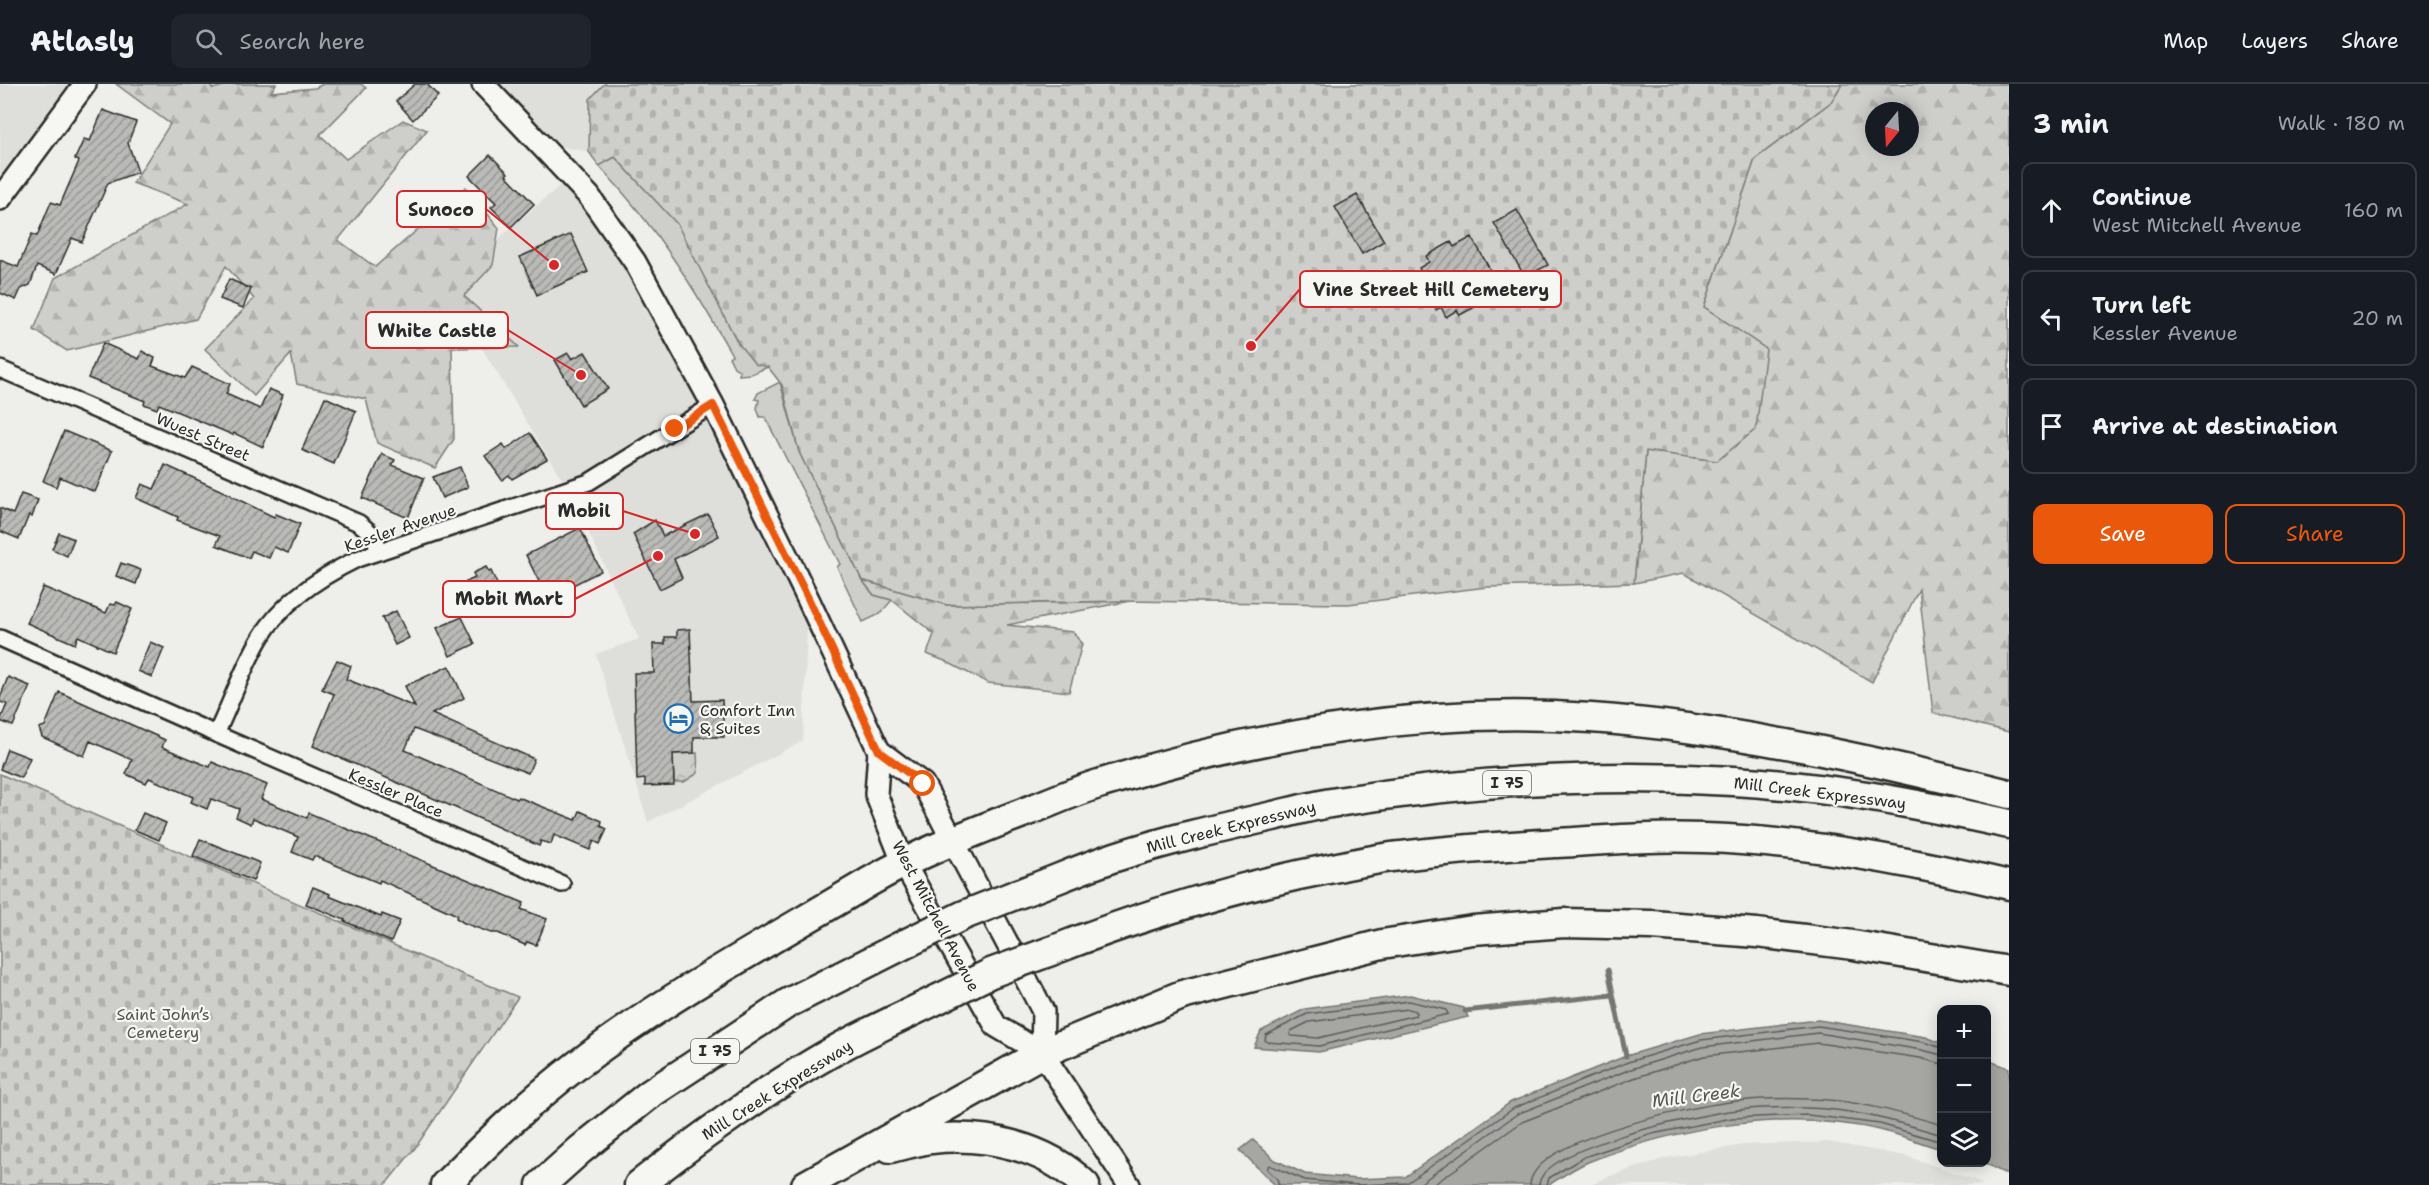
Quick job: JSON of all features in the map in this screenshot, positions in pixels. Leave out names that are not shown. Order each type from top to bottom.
[{"type":"highway","points":[[445,1185],[536,1098],[654,1010],[903,862],[1100,783],[1195,757],[1289,737],[1404,721],[1490,716],[1590,717],[1711,732],[1846,756],[2009,794]]},
{"type":"highway","name":"Mill Creek Expressway","points":[[541,1185],[615,1122],[676,1077],[788,1004],[964,915],[1114,858],[1236,824],[1335,802],[1495,783],[1582,779],[1733,781],[1807,788],[1949,810],[2009,824]]},
{"type":"highway","name":"Mill Creek Expressway","points":[[639,1185],[748,1105],[840,1047],[991,973],[1126,921],[1201,898],[1292,876],[1398,856],[1654,837],[1707,838],[1829,851],[1946,870],[2009,885]]},
{"type":"highway","points":[[806,1185],[1042,1053],[1182,995],[1382,944],[1473,930],[1564,923],[1652,925],[1745,932],[1853,945],[2009,971]]},
{"type":"highway","points":[[865,1153],[931,1139],[976,1138],[1019,1147],[1050,1159],[1085,1185]]},
{"type":"main road","points":[[0,199],[86,84]]},
{"type":"main road","name":"West Mitchell Avenue","points":[[483,84],[572,175],[608,222],[641,272],[713,405],[808,598],[879,751],[923,784],[1043,1011],[1042,1053]]},
{"type":"main road","name":"West Mitchell Avenue","points":[[879,751],[876,794],[903,862],[996,1026],[1042,1053],[1129,1185]]},
{"type":"street","name":"Wuest Street","points":[[0,369],[359,524],[371,533],[381,551]]},
{"type":"street","name":"Kessler Avenue","points":[[216,734],[261,637],[276,617],[300,593],[327,574],[357,559],[589,482],[713,405]]},
{"type":"street","points":[[0,638],[216,734]]},
{"type":"street","name":"Kessler Place","points":[[216,734],[562,884]]},
{"type":"shaded area","points":[[0,84],[86,84],[0,201]]},
{"type":"shaded area","points":[[483,84],[604,84],[590,100],[589,152],[538,142]]},
{"type":"shaded area","points":[[572,175],[647,282],[808,599],[803,741],[648,822],[596,654],[639,639],[569,491],[444,286]]},
{"type":"shaded area","points":[[1828,1142],[1906,1156],[1975,1180],[1983,1185],[1591,1185],[1607,1177],[1666,1158],[1743,1145]]},
{"type":"green space","points":[[116,84],[209,84],[213,89],[230,84],[276,84],[271,92],[315,88],[323,84],[361,84],[366,88],[320,135],[346,159],[403,120],[427,130],[338,240],[375,267],[466,187],[499,228],[493,265],[464,296],[519,347],[452,348],[454,439],[435,468],[377,443],[366,399],[297,384],[291,354],[254,396],[205,349],[254,299],[226,266],[196,319],[67,351],[34,330],[55,278],[188,204],[133,183],[170,124]]},
{"type":"green space","points":[[604,84],[1842,84],[1831,102],[1755,159],[1704,307],[1766,349],[1756,429],[1717,461],[1646,451],[1634,583],[1487,587],[1348,604],[1121,601],[947,605],[862,580],[799,452],[782,385],[768,367],[755,364],[738,343],[677,224],[615,157],[599,166],[589,152],[590,99]]},
{"type":"green space","points":[[1842,84],[2009,84],[2009,732],[1933,713],[1919,589],[1872,682],[1684,573],[1634,583],[1646,451],[1717,461],[1766,349],[1704,307],[1755,159],[1831,102]]},
{"type":"green space","points":[[615,157],[678,224],[738,343],[768,367],[751,374],[739,375],[740,371],[734,367],[729,357],[732,355],[672,256],[638,210],[599,166]]},
{"type":"green space","points":[[780,382],[799,452],[862,580],[874,595],[892,600],[880,614],[863,622],[837,567],[840,564],[765,417],[760,417],[757,408],[759,400],[755,399],[758,393]]},
{"type":"green space","points":[[862,580],[947,605],[1130,601],[1007,625],[1073,632],[1082,644],[1069,692],[988,683],[927,654],[934,634],[892,600],[874,595]]},
{"type":"green space","points":[[697,753],[698,773],[684,782],[674,782],[673,754]]},
{"type":"green space","name":"Saint John’s Cemetery","points":[[0,774],[518,997],[415,1148],[385,1185],[0,1185]]},
{"type":"water","points":[[1410,995],[1464,1008],[1468,1017],[1319,1052],[1254,1047],[1261,1031],[1305,1009]]},
{"type":"water","name":"Mill Creek","points":[[1818,1020],[1926,1037],[1937,1041],[1937,1148],[1888,1132],[1844,1124],[1769,1121],[1695,1131],[1623,1149],[1583,1164],[1549,1185],[1275,1185],[1240,1150],[1253,1140],[1275,1160],[1305,1174],[1357,1179],[1405,1177],[1511,1102],[1626,1056],[1700,1034]]},
{"type":"water","points":[[1991,1061],[2009,1068],[2009,1176],[1991,1166]]},
{"type":"building","points":[[415,84],[427,84],[438,96],[413,120],[396,101]]},
{"type":"building","points":[[103,110],[136,122],[128,143],[138,172],[108,183],[82,242],[72,238],[56,274],[37,266],[30,285],[21,289],[16,300],[0,293],[0,260],[18,267],[32,234],[37,236],[51,202],[60,205],[79,161],[75,159],[84,139],[90,141]]},
{"type":"building","points":[[490,155],[534,204],[511,227],[491,207],[496,203],[469,176]]},
{"type":"building","points":[[1357,195],[1384,241],[1362,254],[1335,207]]},
{"type":"building","points":[[1517,210],[1548,265],[1525,277],[1494,223]]},
{"type":"building","points":[[571,234],[588,272],[537,295],[520,257]]},
{"type":"building","points":[[1472,237],[1499,286],[1480,296],[1484,302],[1460,315],[1457,310],[1446,317],[1441,307],[1436,310],[1419,280],[1424,277],[1419,268],[1429,262],[1426,256],[1451,242],[1454,247]]},
{"type":"building","points":[[229,279],[251,289],[243,308],[220,299]]},
{"type":"building","points":[[103,343],[139,359],[142,351],[155,358],[152,366],[185,378],[192,367],[230,384],[226,394],[260,409],[269,389],[283,395],[263,447],[234,433],[233,435],[159,404],[157,409],[144,404],[145,401],[88,378]]},
{"type":"building","points":[[585,352],[608,389],[581,405],[555,360],[568,353],[572,359]]},
{"type":"building","points":[[325,397],[356,411],[334,464],[302,450]]},
{"type":"building","points":[[64,431],[112,451],[95,492],[60,477],[56,487],[43,481]]},
{"type":"building","points":[[530,433],[547,459],[512,479],[509,475],[502,480],[485,456],[503,444],[506,449]]},
{"type":"building","points":[[382,454],[395,460],[392,465],[424,478],[408,518],[362,498]]},
{"type":"building","points":[[165,465],[274,517],[276,514],[300,524],[288,553],[274,547],[269,558],[252,551],[249,558],[216,545],[220,536],[177,520],[178,517],[136,498],[142,484],[154,489]]},
{"type":"building","points":[[460,467],[468,487],[442,498],[433,477]]},
{"type":"building","points":[[21,494],[38,500],[32,517],[29,515],[19,539],[0,531],[0,508],[13,514]]},
{"type":"building","points":[[708,514],[719,536],[674,559],[682,578],[660,589],[633,534],[655,520],[663,536]]},
{"type":"building","points":[[580,528],[601,571],[547,598],[526,555]]},
{"type":"building","points":[[59,533],[74,539],[67,556],[52,549]]},
{"type":"building","points":[[121,563],[141,570],[136,584],[116,576]]},
{"type":"building","points":[[486,567],[489,572],[491,571],[505,601],[480,612],[466,582],[475,578],[473,573]]},
{"type":"building","points":[[43,587],[106,613],[110,604],[115,605],[117,602],[132,609],[113,652],[78,636],[75,644],[27,623]]},
{"type":"building","points":[[396,611],[409,638],[395,645],[382,618]]},
{"type":"building","points":[[462,617],[475,644],[450,656],[437,628]]},
{"type":"building","name":"Comfort Inn & Suites","points":[[690,629],[693,701],[722,700],[724,737],[694,737],[694,753],[673,754],[674,785],[645,786],[645,779],[637,780],[634,673],[654,673],[653,644],[665,644],[665,637],[677,637],[677,630]]},
{"type":"building","points":[[150,642],[164,648],[152,677],[138,671]]},
{"type":"building","points":[[337,660],[351,666],[346,679],[415,707],[405,686],[449,666],[464,698],[432,714],[534,759],[528,773],[414,729],[405,750],[517,799],[518,797],[576,820],[580,811],[602,821],[601,826],[607,829],[600,844],[594,841],[590,850],[554,835],[551,844],[541,841],[539,846],[313,746],[334,694],[322,689]]},
{"type":"building","points":[[8,677],[30,686],[13,726],[0,721],[7,704],[0,702],[0,698]]},
{"type":"building","points":[[59,692],[165,740],[162,747],[210,767],[212,762],[267,785],[261,799],[307,818],[309,813],[524,903],[521,909],[547,919],[536,945],[527,942],[525,945],[498,933],[491,933],[464,923],[456,918],[457,915],[380,880],[379,883],[314,856],[312,860],[292,852],[298,837],[253,818],[251,824],[236,817],[239,809],[211,799],[207,809],[191,802],[193,797],[149,778],[146,783],[126,774],[132,760],[90,741],[84,756],[42,737],[39,728],[45,726]]},
{"type":"building","points":[[7,749],[30,758],[21,778],[0,769]]},
{"type":"building","points":[[143,813],[166,823],[159,840],[135,830]]},
{"type":"building","points":[[200,839],[260,863],[253,881],[193,856]]},
{"type":"building","points":[[313,887],[381,917],[382,914],[400,921],[391,942],[306,904]]},
{"type":"waterway","points":[[1608,970],[1626,1056]]},
{"type":"waterway","points":[[1465,1011],[1612,995]]},
{"type":"place","name":"Sunoco","points":[[554,265]]},
{"type":"place","name":"Vine Street Hill Cemetery","points":[[1251,346]]},
{"type":"place","name":"White Castle","points":[[581,375]]},
{"type":"place","name":"Mobil","points":[[695,534]]},
{"type":"place","name":"Mobil Mart","points":[[658,556]]},
{"type":"place","name":"Comfort Inn & Suites","points":[[679,719]]},
{"type":"route","points":[[675,429],[713,405],[808,598],[879,751],[923,784]]}]
